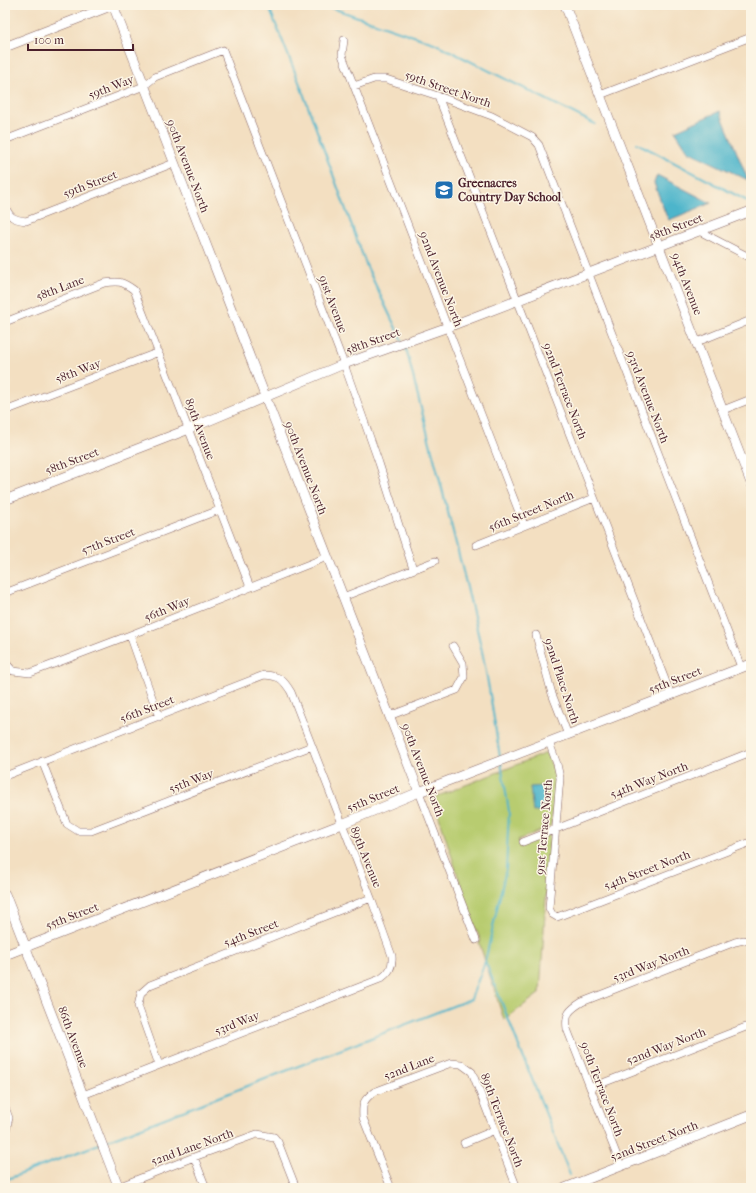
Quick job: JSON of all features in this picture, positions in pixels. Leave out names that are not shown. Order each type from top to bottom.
[{"type":"street","points":[[5,47],[113,5]]},
{"type":"street","name":"90th Avenue North","points":[[113,5],[476,940]]},
{"type":"street","name":"94th Avenue","points":[[565,5],[751,481]]},
{"type":"street","points":[[600,95],[751,38]]},
{"type":"street","name":"92nd Avenue North","points":[[344,40],[342,55],[524,525]]},
{"type":"street","name":"59th Way","points":[[5,140],[144,86],[155,77],[223,50]]},
{"type":"street","name":"91st Avenue","points":[[223,50],[344,364],[379,463],[413,569]]},
{"type":"street","name":"59th Street North","points":[[354,86],[374,79],[386,80],[438,96],[492,116],[532,137]]},
{"type":"street","name":"92nd Terrace North","points":[[438,96],[671,694]]},
{"type":"street","name":"93rd Avenue North","points":[[532,137],[539,145],[741,668]]},
{"type":"street","name":"59th Street","points":[[5,206],[8,213],[14,219],[26,221],[174,163]]},
{"type":"street","name":"58th Street","points":[[5,500],[189,429],[344,364],[448,327],[750,211]]},
{"type":"street","points":[[699,231],[751,258]]},
{"type":"street","name":"58th Lane","points":[[5,322],[104,283],[125,283]]},
{"type":"street","name":"89th Avenue","points":[[125,283],[134,290],[250,588]]},
{"type":"street","points":[[697,342],[751,320]]},
{"type":"street","name":"58th Way","points":[[5,412],[159,352]]},
{"type":"street","points":[[723,410],[751,399]]},
{"type":"street","name":"56th Street North","points":[[476,545],[594,498]]},
{"type":"street","name":"57th Street","points":[[5,593],[220,510]]},
{"type":"street","name":"56th Way","points":[[5,662],[13,671],[30,673],[327,557]]},
{"type":"street","points":[[343,597],[435,561]]},
{"type":"street","points":[[130,635],[159,717]]},
{"type":"street","name":"92nd Place North","points":[[536,635],[552,694],[568,735]]},
{"type":"street","points":[[389,716],[457,690],[464,677],[463,663],[452,646]]},
{"type":"street","name":"55th Street","points":[[5,955],[342,824],[419,792],[751,664]]},
{"type":"street","name":"56th Street","points":[[5,776],[264,675],[276,676],[285,682],[291,692]]},
{"type":"street","name":"89th Avenue","points":[[291,692],[371,898],[392,956],[392,964]]},
{"type":"street","name":"91st Terrace North","points":[[549,742],[557,764],[560,778],[549,908],[552,914]]},
{"type":"street","name":"55th Way","points":[[42,761],[67,824],[78,831],[91,831],[312,746]]},
{"type":"street","name":"54th Way North","points":[[524,842],[555,828],[751,752]]},
{"type":"street","name":"54th Street North","points":[[552,914],[557,917],[751,842]]},
{"type":"street","name":"86th Avenue","points":[[5,894],[119,1187]]},
{"type":"street","name":"54th Street","points":[[159,1065],[138,1006],[141,993],[150,985],[371,898]]},
{"type":"street","name":"53rd Way North","points":[[566,1020],[571,1009],[582,1002],[735,942],[744,940],[751,942]]},
{"type":"street","name":"53rd Way","points":[[83,1095],[380,979],[388,973],[392,964]]},
{"type":"street","name":"90th Terrace North","points":[[566,1020],[567,1029],[621,1166]]},
{"type":"street","name":"52nd Way North","points":[[590,1088],[751,1025]]},
{"type":"street","name":"52nd Lane","points":[[391,1188],[363,1118],[362,1107],[366,1098],[374,1092],[452,1063],[461,1064]]},
{"type":"street","name":"89th Terrace North","points":[[461,1064],[472,1072],[517,1188]]},
{"type":"street","points":[[5,1108],[9,1118],[6,1131]]},
{"type":"street","name":"52nd Street North","points":[[565,1188],[751,1115]]},
{"type":"street","points":[[464,1142],[495,1130]]},
{"type":"street","name":"52nd Lane North","points":[[119,1187],[257,1134],[274,1137],[278,1142],[296,1188]]},
{"type":"street","points":[[194,1157],[206,1188]]},
{"type":"green space","points":[[546,753],[556,777],[551,826],[518,840],[521,846],[550,834],[540,993],[504,1020],[479,942],[481,941],[472,920],[433,798]]},
{"type":"water","points":[[720,111],[748,180],[688,151],[675,131]]},
{"type":"water","points":[[657,175],[711,203],[669,220],[654,183]]},
{"type":"water","points":[[544,786],[546,810],[533,812],[530,787]]},
{"type":"waterway","points":[[268,5],[299,82],[367,267],[402,341]]},
{"type":"waterway","points":[[323,5],[434,43],[595,124]]},
{"type":"waterway","points":[[637,143],[751,203]]},
{"type":"waterway","points":[[404,345],[426,426],[481,647],[500,757]]},
{"type":"waterway","points":[[103,1142],[471,999],[485,962],[506,869],[509,811],[501,763]]},
{"type":"waterway","points":[[486,963],[570,1175]]},
{"type":"waterway","points":[[5,1180],[99,1144]]},
{"type":"place","name":"Greenacres Country Day School","points":[[444,190]]}]
